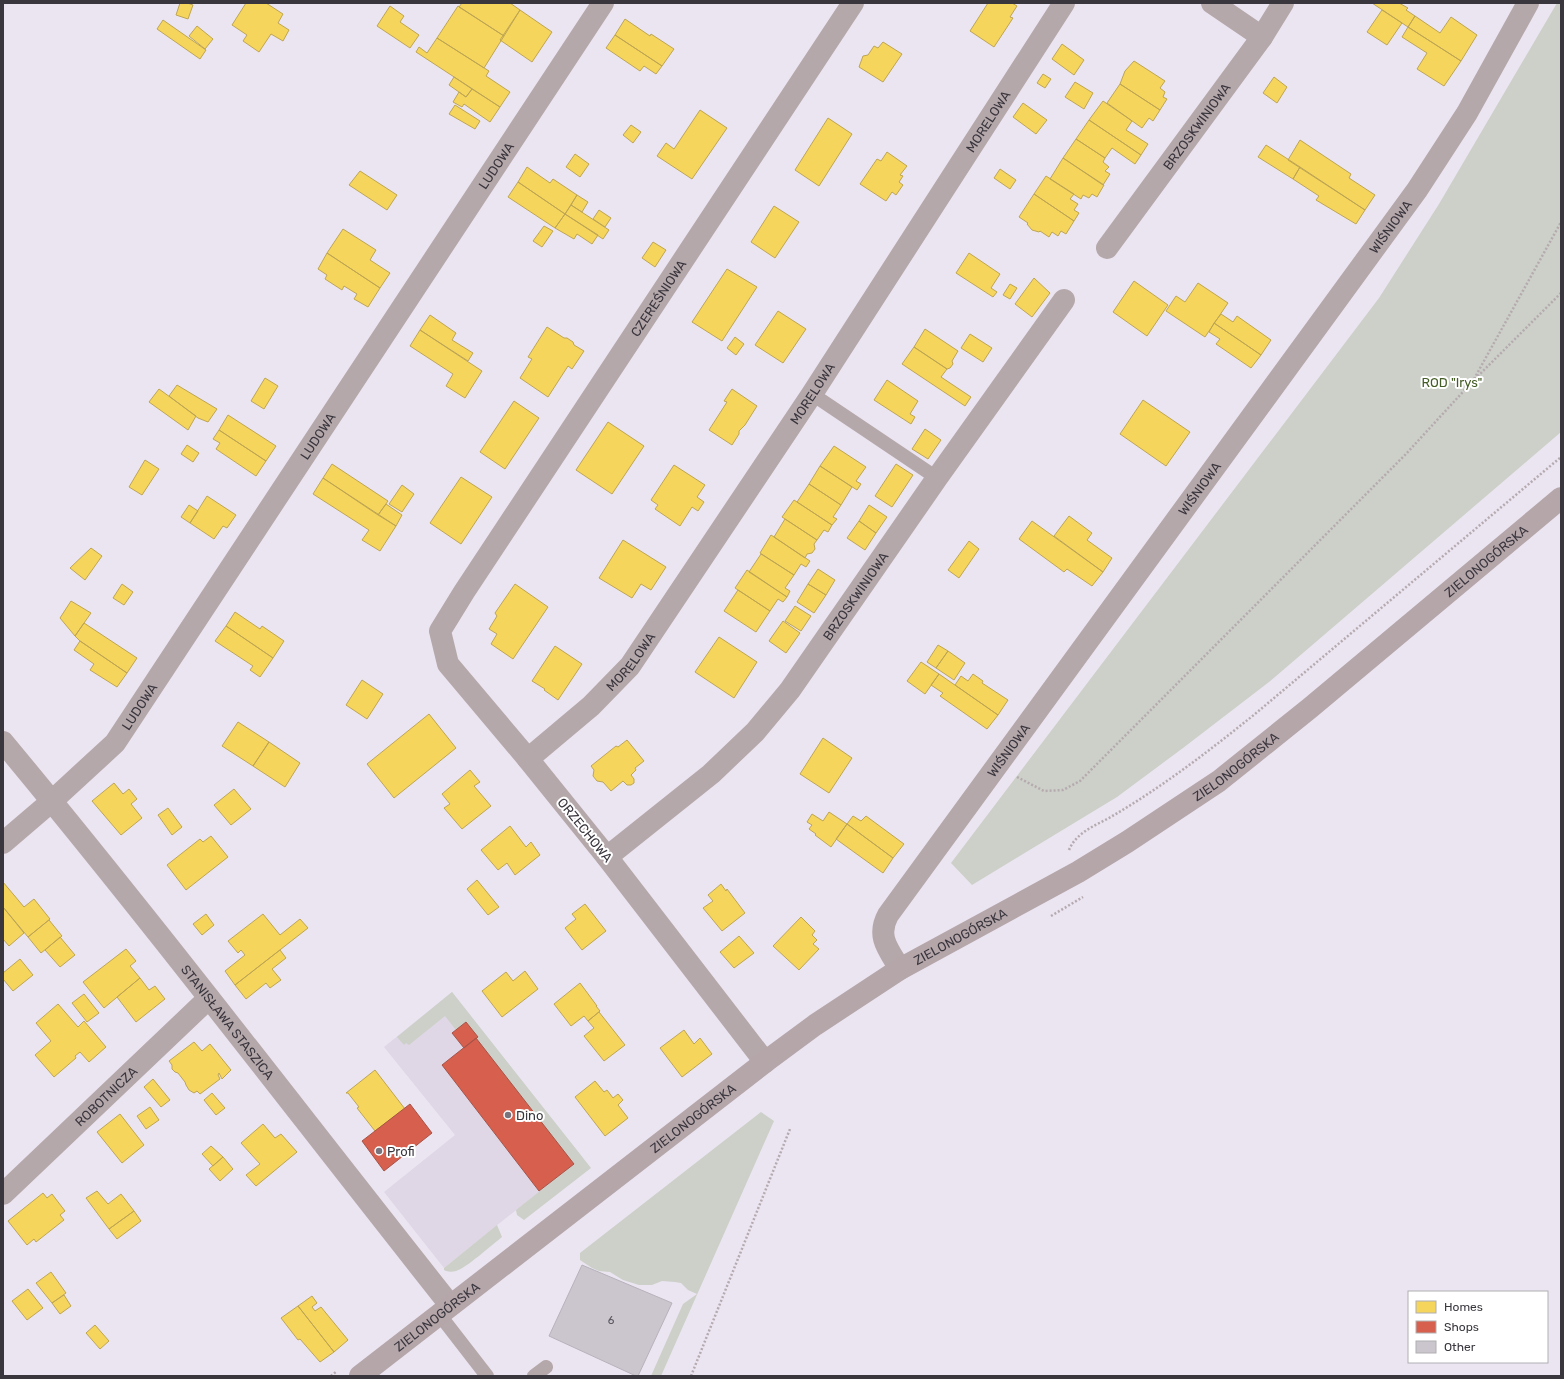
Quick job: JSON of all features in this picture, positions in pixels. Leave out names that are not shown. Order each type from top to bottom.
[{"type":"street","name":"LUDOWA","points":[[3,843],[52,801],[115,743],[603,3]]},
{"type":"street","name":"CZEREŚNIOWA","points":[[464,592],[853,3]]},
{"type":"street","name":"MORELOWA","points":[[528,759],[591,706],[630,666],[812,394],[1064,3]]},
{"type":"street","points":[[1212,3],[1262,37]]},
{"type":"street","name":"BRZOSKWINIOWA","points":[[1107,248],[1262,37],[1283,3]]},
{"type":"street","name":"WIŚNIOWA","points":[[900,969],[884,941],[883,927],[888,915],[1417,190],[1467,113],[1528,3]]},
{"type":"street","name":"BRZOSKWINIOWA","points":[[607,857],[711,774],[755,732],[790,690],[937,478],[1064,300]]},
{"type":"street","name":"ZIELONOGÓRSKA","points":[[360,1376],[765,1062],[815,1026],[900,969],[1078,872],[1219,781],[1322,698],[1561,498]]},
{"type":"street","name":"ORZECHOWA","points":[[464,592],[440,632],[448,664],[528,759],[607,857],[765,1062]]},
{"type":"street","name":"STANISŁAWA STASZICA","points":[[3,742],[209,998],[444,1310]]},
{"type":"street","name":"ROBOTNICZA","points":[[3,1194],[209,998]]},
{"type":"lane","points":[[812,394],[937,478]]},
{"type":"lane","points":[[444,1310],[487,1376]]},
{"type":"lane","points":[[534,1376],[546,1367]]},
{"type":"path","points":[[1472,382],[1561,222]]},
{"type":"path","points":[[1016,777],[1044,791],[1063,790],[1080,781],[1405,455],[1472,382],[1561,293]]},
{"type":"path","points":[[1078,836],[1146,794],[1213,747],[1255,714],[1561,456]]},
{"type":"path","points":[[691,1376],[790,1129]]},
{"type":"shaded area","points":[[452,992],[583,1158],[444,1268],[384,1192],[455,1135],[384,1047]]},
{"type":"green space","name":"ROD \"Irys\"","points":[[1557,3],[1561,3],[1561,432],[1269,682],[1117,797],[972,885],[951,863],[1379,298],[1439,204]]},
{"type":"green space","points":[[452,992],[591,1168],[524,1220],[517,1215],[516,1210],[574,1164],[445,1016],[409,1045],[406,1043],[404,1045],[397,1037]]},
{"type":"green space","points":[[761,1112],[774,1121],[661,1376],[651,1376],[683,1304],[697,1294],[688,1290],[681,1283],[662,1281],[652,1285],[639,1285],[623,1280],[610,1272],[599,1271],[592,1268],[580,1260],[580,1253]]},
{"type":"green space","points":[[497,1225],[502,1237],[460,1269],[451,1272],[444,1270],[444,1268]]},
{"type":"building: Homes","points":[[180,3],[193,5],[188,19],[176,15]]},
{"type":"building: Homes","points":[[246,3],[266,3],[283,14],[278,23],[289,30],[283,41],[271,34],[259,52],[243,41],[247,35],[232,25]]},
{"type":"building: Homes","points":[[462,3],[510,3],[520,10],[504,36],[459,7]]},
{"type":"building: Homes","points":[[988,3],[1012,3],[1017,6],[1010,17],[1013,18],[994,47],[970,31]]},
{"type":"building: Homes","points":[[1372,3],[1399,3],[1408,8],[1406,10],[1415,16],[1408,27]]},
{"type":"building: Homes","points":[[390,6],[404,16],[400,22],[419,35],[410,48],[377,26]]},
{"type":"building: Homes","points":[[458,6],[504,36],[484,68],[437,38]]},
{"type":"building: Homes","points":[[520,10],[552,32],[532,62],[500,40]]},
{"type":"building: Homes","points":[[1382,10],[1402,23],[1387,45],[1367,32]]},
{"type":"building: Homes","points":[[1415,16],[1440,33],[1451,17],[1477,35],[1461,61],[1408,27]]},
{"type":"building: Homes","points":[[625,19],[650,36],[651,34],[674,49],[662,66],[615,35]]},
{"type":"building: Homes","points":[[163,20],[206,50],[200,59],[157,29]]},
{"type":"building: Homes","points":[[197,26],[213,39],[205,49],[189,36]]},
{"type":"building: Homes","points":[[1408,27],[1461,61],[1444,86],[1417,69],[1427,53],[1402,37]]},
{"type":"building: Homes","points":[[615,35],[662,66],[656,74],[644,66],[640,71],[606,48]]},
{"type":"building: Homes","points":[[437,38],[489,71],[486,76],[510,92],[500,107],[416,52],[419,47],[427,53]]},
{"type":"building: Homes","points":[[883,42],[902,54],[883,82],[859,67],[863,56],[868,55],[874,46],[878,48]]},
{"type":"building: Homes","points":[[1062,44],[1084,60],[1074,75],[1052,59]]},
{"type":"building: Homes","points":[[1134,61],[1165,81],[1160,88],[1165,92],[1163,97],[1167,99],[1160,110],[1120,84],[1125,71]]},
{"type":"building: Homes","points":[[1043,74],[1051,79],[1045,88],[1037,83]]},
{"type":"building: Homes","points":[[454,77],[472,89],[466,97],[449,85]]},
{"type":"building: Homes","points":[[1274,77],[1287,87],[1277,103],[1263,93]]},
{"type":"building: Homes","points":[[1075,82],[1093,93],[1084,109],[1065,97]]},
{"type":"building: Homes","points":[[1120,84],[1160,110],[1153,121],[1149,118],[1142,128],[1107,103]]},
{"type":"building: Homes","points":[[472,89],[500,107],[490,122],[464,104],[462,107],[453,102],[459,92],[466,97]]},
{"type":"building: Homes","points":[[1103,101],[1132,121],[1126,130],[1148,144],[1141,155],[1089,120]]},
{"type":"building: Homes","points":[[1023,103],[1047,120],[1036,134],[1013,117]]},
{"type":"building: Homes","points":[[455,105],[480,121],[475,129],[449,114]]},
{"type":"building: Homes","points":[[700,110],[727,128],[692,179],[657,156],[666,143],[674,149]]},
{"type":"building: Homes","points":[[828,118],[852,134],[819,186],[795,170]]},
{"type":"building: Homes","points":[[1089,120],[1141,155],[1135,164],[1112,148],[1105,158],[1076,139]]},
{"type":"building: Homes","points":[[631,125],[641,132],[633,143],[623,135]]},
{"type":"building: Homes","points":[[1076,139],[1105,158],[1103,162],[1109,167],[1105,171],[1110,174],[1103,185],[1063,158]]},
{"type":"building: Homes","points":[[1300,140],[1351,174],[1349,178],[1375,195],[1365,210],[1288,160]]},
{"type":"building: Homes","points":[[1266,145],[1300,167],[1293,179],[1258,157]]},
{"type":"building: Homes","points":[[887,152],[907,166],[900,175],[903,176],[899,182],[903,185],[896,195],[892,192],[886,201],[860,184],[877,159],[881,161]]},
{"type":"building: Homes","points":[[575,154],[589,164],[580,177],[566,167]]},
{"type":"building: Homes","points":[[1063,158],[1104,185],[1097,197],[1092,194],[1089,198],[1083,195],[1081,199],[1050,179]]},
{"type":"building: Homes","points":[[527,167],[550,183],[553,179],[577,195],[565,214],[518,182]]},
{"type":"building: Homes","points":[[1300,167],[1365,210],[1356,224],[1316,200],[1319,196],[1293,179]]},
{"type":"building: Homes","points":[[1000,169],[1016,180],[1010,189],[994,178]]},
{"type":"building: Homes","points":[[360,171],[397,195],[387,210],[349,185]]},
{"type":"building: Homes","points":[[1046,176],[1074,194],[1070,199],[1078,204],[1074,210],[1079,213],[1074,221],[1034,194]]},
{"type":"building: Homes","points":[[518,182],[565,214],[555,228],[508,197]]},
{"type":"building: Homes","points":[[1034,194],[1074,221],[1066,234],[1061,231],[1058,236],[1052,232],[1049,237],[1040,231],[1032,230],[1027,224],[1028,223],[1019,217]]},
{"type":"building: Homes","points":[[577,195],[588,202],[582,212],[571,205]]},
{"type":"building: Homes","points":[[571,205],[609,230],[603,239],[565,214]]},
{"type":"building: Homes","points":[[774,206],[799,222],[775,258],[751,242]]},
{"type":"building: Homes","points":[[599,210],[611,218],[605,227],[593,219]]},
{"type":"building: Homes","points":[[565,214],[598,235],[592,244],[577,234],[574,239],[555,228]]},
{"type":"building: Homes","points":[[544,226],[553,231],[542,247],[533,241]]},
{"type":"building: Homes","points":[[343,229],[376,250],[370,260],[390,273],[380,288],[327,253]]},
{"type":"building: Homes","points":[[653,242],[666,250],[655,267],[642,258]]},
{"type":"building: Homes","points":[[327,253],[380,288],[368,307],[354,299],[357,294],[344,286],[342,290],[325,279],[327,275],[318,269]]},
{"type":"building: Homes","points":[[969,253],[1000,274],[991,288],[997,292],[993,297],[956,273]]},
{"type":"building: Homes","points":[[727,269],[757,287],[722,341],[692,322]]},
{"type":"building: Homes","points":[[1034,278],[1050,293],[1032,317],[1015,304]]},
{"type":"building: Homes","points":[[1134,281],[1168,305],[1147,336],[1113,312]]},
{"type":"building: Homes","points":[[1198,283],[1228,303],[1205,337],[1166,311],[1176,296],[1185,302]]},
{"type":"building: Homes","points":[[1010,284],[1017,288],[1010,299],[1003,295]]},
{"type":"building: Homes","points":[[778,311],[806,329],[783,363],[755,345]]},
{"type":"building: Homes","points":[[1221,314],[1233,322],[1237,316],[1271,340],[1261,355],[1214,323]]},
{"type":"building: Homes","points":[[430,315],[456,333],[452,340],[473,353],[468,361],[420,330]]},
{"type":"building: Homes","points":[[1214,323],[1261,355],[1251,368],[1216,344],[1220,339],[1209,332]]},
{"type":"building: Homes","points":[[547,327],[564,338],[567,338],[573,342],[574,345],[584,351],[572,369],[568,366],[548,397],[520,378],[532,359],[528,357]]},
{"type":"building: Homes","points":[[925,329],[958,351],[950,368],[947,369],[914,347]]},
{"type":"building: Homes","points":[[420,330],[482,371],[465,398],[446,386],[453,374],[410,346]]},
{"type":"building: Homes","points":[[970,334],[992,348],[983,362],[961,348]]},
{"type":"building: Homes","points":[[735,337],[744,344],[736,355],[727,348]]},
{"type":"building: Homes","points":[[914,347],[947,369],[941,377],[971,397],[965,406],[902,364]]},
{"type":"building: Homes","points":[[265,378],[278,386],[264,409],[251,401]]},
{"type":"building: Homes","points":[[887,380],[918,401],[910,414],[915,417],[911,424],[874,400]]},
{"type":"building: Homes","points":[[177,385],[217,409],[208,422],[198,418],[169,396]]},
{"type":"building: Homes","points":[[159,389],[196,416],[188,430],[149,402]]},
{"type":"building: Homes","points":[[732,389],[757,406],[745,425],[739,431],[739,434],[732,445],[709,430],[727,402],[724,401]]},
{"type":"building: Homes","points":[[1143,400],[1190,432],[1166,466],[1120,434]]},
{"type":"building: Homes","points":[[514,401],[539,418],[505,469],[480,452]]},
{"type":"building: Homes","points":[[228,415],[276,446],[266,461],[219,430]]},
{"type":"building: Homes","points":[[608,422],[644,446],[612,494],[576,470]]},
{"type":"building: Homes","points":[[925,429],[941,440],[928,459],[912,449]]},
{"type":"building: Homes","points":[[219,430],[266,461],[256,476],[216,449],[220,443],[213,439]]},
{"type":"building: Homes","points":[[187,445],[199,453],[193,462],[181,454]]},
{"type":"building: Homes","points":[[834,446],[866,467],[856,481],[861,484],[857,490],[820,466]]},
{"type":"building: Homes","points":[[145,460],[159,469],[142,495],[129,487]]},
{"type":"building: Homes","points":[[332,464],[388,501],[378,515],[323,478]]},
{"type":"building: Homes","points":[[896,464],[913,475],[892,507],[875,496]]},
{"type":"building: Homes","points":[[674,465],[705,485],[697,497],[704,502],[698,511],[692,507],[680,526],[655,509],[658,505],[651,500]]},
{"type":"building: Homes","points":[[820,466],[852,487],[841,505],[809,484]]},
{"type":"building: Homes","points":[[461,477],[492,497],[461,544],[430,523]]},
{"type":"building: Homes","points":[[323,478],[396,526],[380,551],[362,540],[369,530],[313,494]]},
{"type":"building: Homes","points":[[809,484],[841,505],[833,517],[837,519],[832,525],[797,502]]},
{"type":"building: Homes","points":[[402,485],[414,494],[402,512],[389,504]]},
{"type":"building: Homes","points":[[207,496],[236,515],[227,528],[223,526],[214,539],[190,523]]},
{"type":"building: Homes","points":[[794,500],[832,525],[828,532],[824,530],[817,540],[782,517]]},
{"type":"building: Homes","points":[[386,504],[402,515],[396,526],[378,515]]},
{"type":"building: Homes","points":[[189,505],[198,511],[190,523],[181,517]]},
{"type":"building: Homes","points":[[869,505],[887,517],[876,533],[859,521]]},
{"type":"building: Homes","points":[[1069,516],[1092,533],[1087,540],[1112,558],[1103,572],[1054,536]]},
{"type":"building: Homes","points":[[785,519],[817,540],[814,544],[815,549],[812,553],[807,554],[805,558],[774,537]]},
{"type":"building: Homes","points":[[859,521],[876,533],[865,550],[847,538]]},
{"type":"building: Homes","points":[[1032,521],[1103,572],[1092,586],[1067,569],[1064,572],[1019,539]]},
{"type":"building: Homes","points":[[771,535],[810,561],[806,567],[801,564],[794,575],[760,553]]},
{"type":"building: Homes","points":[[623,540],[666,567],[651,590],[641,584],[632,598],[599,578]]},
{"type":"building: Homes","points":[[969,541],[979,549],[959,578],[948,570]]},
{"type":"building: Homes","points":[[91,548],[102,556],[85,580],[70,568]]},
{"type":"building: Homes","points":[[761,554],[794,575],[785,588],[790,591],[787,597],[749,572]]},
{"type":"building: Homes","points":[[818,569],[835,580],[826,595],[808,584]]},
{"type":"building: Homes","points":[[747,570],[787,597],[783,602],[778,599],[770,611],[735,588]]},
{"type":"building: Homes","points":[[122,584],[133,592],[124,605],[113,598]]},
{"type":"building: Homes","points":[[515,584],[548,607],[513,659],[491,644],[497,634],[489,629],[497,616],[495,613]]},
{"type":"building: Homes","points":[[808,584],[826,595],[814,613],[797,602]]},
{"type":"building: Homes","points":[[738,590],[770,611],[756,632],[724,611]]},
{"type":"building: Homes","points":[[71,601],[91,613],[75,636],[60,618]]},
{"type":"building: Homes","points":[[795,606],[811,616],[801,631],[785,621]]},
{"type":"building: Homes","points":[[235,612],[260,629],[262,626],[284,641],[273,658],[226,626]]},
{"type":"building: Homes","points":[[783,621],[800,633],[786,653],[769,641]]},
{"type":"building: Homes","points":[[84,623],[137,658],[127,673],[75,636]]},
{"type":"building: Homes","points":[[226,626],[273,658],[260,677],[250,670],[253,666],[215,641]]},
{"type":"building: Homes","points":[[719,637],[757,662],[734,698],[695,672]]},
{"type":"building: Homes","points":[[80,641],[127,673],[117,687],[90,670],[94,664],[74,650]]},
{"type":"building: Homes","points":[[938,645],[948,651],[936,668],[927,662]]},
{"type":"building: Homes","points":[[555,646],[582,664],[558,700],[544,690],[545,689],[532,681]]},
{"type":"building: Homes","points":[[948,651],[965,663],[954,680],[936,668]]},
{"type":"building: Homes","points":[[921,662],[939,674],[925,694],[907,681]]},
{"type":"building: Homes","points":[[939,674],[998,715],[987,729],[940,696],[943,693],[931,685]]},
{"type":"building: Homes","points":[[973,674],[983,681],[982,683],[1008,700],[998,715],[955,685],[961,676],[968,681]]},
{"type":"building: Homes","points":[[362,680],[383,694],[367,719],[346,705]]},
{"type":"building: Homes","points":[[429,714],[456,748],[394,798],[367,764]]},
{"type":"building: Homes","points":[[238,722],[269,742],[253,766],[222,746]]},
{"type":"building: Homes","points":[[823,738],[852,758],[829,793],[800,774]]},
{"type":"building: Homes","points":[[627,740],[644,761],[635,768],[636,770],[631,775],[634,779],[634,783],[627,785],[623,781],[611,791],[603,782],[597,781],[593,776],[594,770],[591,766],[616,746],[618,747]]},
{"type":"building: Homes","points":[[269,742],[300,763],[285,787],[253,766]]},
{"type":"building: Homes","points":[[470,770],[480,782],[474,786],[491,806],[462,829],[444,808],[450,804],[442,794]]},
{"type":"building: Homes","points":[[114,783],[123,794],[129,789],[137,799],[131,804],[142,818],[121,835],[92,801]]},
{"type":"building: Homes","points":[[234,789],[251,809],[231,825],[214,805]]},
{"type":"building: Homes","points":[[168,808],[182,827],[172,835],[158,815]]},
{"type":"building: Homes","points":[[829,812],[847,824],[831,847],[809,829],[812,825],[807,822],[812,814],[823,821]]},
{"type":"building: Homes","points":[[853,816],[861,821],[866,816],[904,844],[893,858],[847,824]]},
{"type":"building: Homes","points":[[847,824],[893,858],[883,873],[836,839]]},
{"type":"building: Homes","points":[[510,826],[526,847],[531,842],[540,855],[515,875],[507,863],[498,870],[481,850]]},
{"type":"building: Homes","points":[[211,836],[228,857],[186,890],[167,865],[200,839],[203,842]]},
{"type":"building: Homes","points":[[477,880],[499,907],[488,915],[467,889]]},
{"type":"building: Homes","points":[[3,882],[24,907],[34,899],[50,919],[28,937],[3,907]]},
{"type":"building: Homes","points":[[721,884],[726,891],[727,889],[745,913],[722,931],[703,908],[713,901],[708,895]]},
{"type":"building: Homes","points":[[585,904],[606,931],[582,950],[565,928],[576,919],[572,914]]},
{"type":"building: Homes","points":[[3,907],[24,933],[9,946],[3,939]]},
{"type":"building: Homes","points":[[206,914],[214,925],[202,935],[193,924]]},
{"type":"building: Homes","points":[[263,914],[280,935],[300,919],[308,928],[235,985],[225,971],[245,955],[241,950],[238,953],[228,941]]},
{"type":"building: Homes","points":[[801,917],[815,931],[812,935],[817,940],[813,944],[819,949],[799,970],[773,946]]},
{"type":"building: Homes","points":[[49,920],[62,936],[41,953],[28,937]]},
{"type":"building: Homes","points":[[739,936],[754,953],[734,968],[720,952]]},
{"type":"building: Homes","points":[[60,937],[75,955],[60,967],[45,950]]},
{"type":"building: Homes","points":[[126,949],[136,961],[130,966],[140,978],[104,1008],[83,982]]},
{"type":"building: Homes","points":[[280,950],[286,958],[272,969],[281,980],[270,988],[266,983],[246,999],[235,985]]},
{"type":"building: Homes","points":[[20,959],[33,975],[13,991],[3,979],[3,973]]},
{"type":"building: Homes","points":[[525,971],[538,989],[502,1017],[482,991],[506,972],[513,981]]},
{"type":"building: Homes","points":[[140,978],[149,990],[155,986],[165,999],[136,1022],[117,997]]},
{"type":"building: Homes","points":[[580,983],[600,1011],[588,1021],[584,1016],[571,1026],[554,1004]]},
{"type":"building: Homes","points":[[84,994],[99,1013],[87,1022],[72,1003]]},
{"type":"building: Homes","points":[[58,1004],[78,1027],[84,1021],[106,1047],[89,1062],[80,1052],[75,1056],[76,1058],[54,1077],[35,1055],[51,1041],[36,1023]]},
{"type":"building: Homes","points":[[599,1012],[625,1045],[604,1061],[584,1036],[594,1028],[588,1021]]},
{"type":"building: Homes","points":[[684,1030],[694,1044],[700,1038],[712,1054],[682,1077],[660,1048]]},
{"type":"building: Homes","points":[[194,1042],[202,1051],[210,1044],[231,1070],[222,1079],[219,1073],[218,1075],[220,1079],[200,1094],[197,1091],[194,1093],[189,1090],[178,1073],[172,1069],[172,1065],[169,1061]]},
{"type":"building: Homes","points":[[375,1070],[405,1109],[375,1131],[357,1108],[359,1107],[348,1093],[346,1093]]},
{"type":"building: Homes","points":[[153,1079],[170,1100],[161,1107],[144,1087]]},
{"type":"building: Homes","points":[[595,1081],[604,1092],[607,1090],[613,1098],[618,1094],[623,1100],[618,1105],[628,1118],[605,1136],[575,1097]]},
{"type":"building: Homes","points":[[212,1093],[225,1108],[216,1115],[204,1100]]},
{"type":"building: Homes","points":[[150,1107],[159,1120],[146,1129],[137,1116]]},
{"type":"building: Homes","points":[[120,1114],[144,1145],[122,1163],[97,1132]]},
{"type":"building: Homes","points":[[263,1124],[275,1138],[281,1134],[297,1152],[256,1186],[246,1175],[260,1164],[241,1143]]},
{"type":"building: Homes","points":[[211,1146],[223,1157],[213,1166],[202,1154]]},
{"type":"building: Homes","points":[[223,1157],[233,1169],[220,1181],[209,1169]]},
{"type":"building: Homes","points":[[97,1191],[108,1204],[121,1194],[134,1211],[109,1229],[86,1198]]},
{"type":"building: Homes","points":[[43,1193],[47,1198],[52,1194],[65,1211],[60,1215],[64,1220],[36,1242],[34,1239],[27,1245],[8,1221]]},
{"type":"building: Homes","points":[[134,1211],[141,1221],[117,1239],[109,1229]]},
{"type":"building: Homes","points":[[51,1272],[66,1293],[52,1303],[36,1283]]},
{"type":"building: Homes","points":[[28,1289],[43,1308],[27,1320],[12,1301]]},
{"type":"building: Homes","points":[[64,1295],[71,1306],[60,1314],[52,1303]]},
{"type":"building: Homes","points":[[312,1296],[317,1303],[312,1307],[315,1311],[321,1307],[348,1340],[334,1352],[298,1306]]},
{"type":"building: Homes","points":[[298,1306],[334,1352],[320,1362],[300,1339],[298,1340],[281,1318]]},
{"type":"building: Homes","points":[[95,1325],[109,1341],[100,1349],[86,1333]]},
{"type":"building: Shops","points":[[466,1022],[478,1037],[464,1048],[452,1033]]},
{"type":"building: Shops","name":"Dino","points":[[476,1038],[574,1164],[539,1191],[442,1065]]},
{"type":"building: Shops","points":[[410,1104],[432,1133],[384,1171],[362,1141]]},
{"type":"building: Other","points":[[582,1265],[672,1303],[638,1376],[549,1336]]},
{"type":"place","name":"Dino","points":[[508,1115]]},
{"type":"place","name":"Profi","points":[[379,1151]]}]
